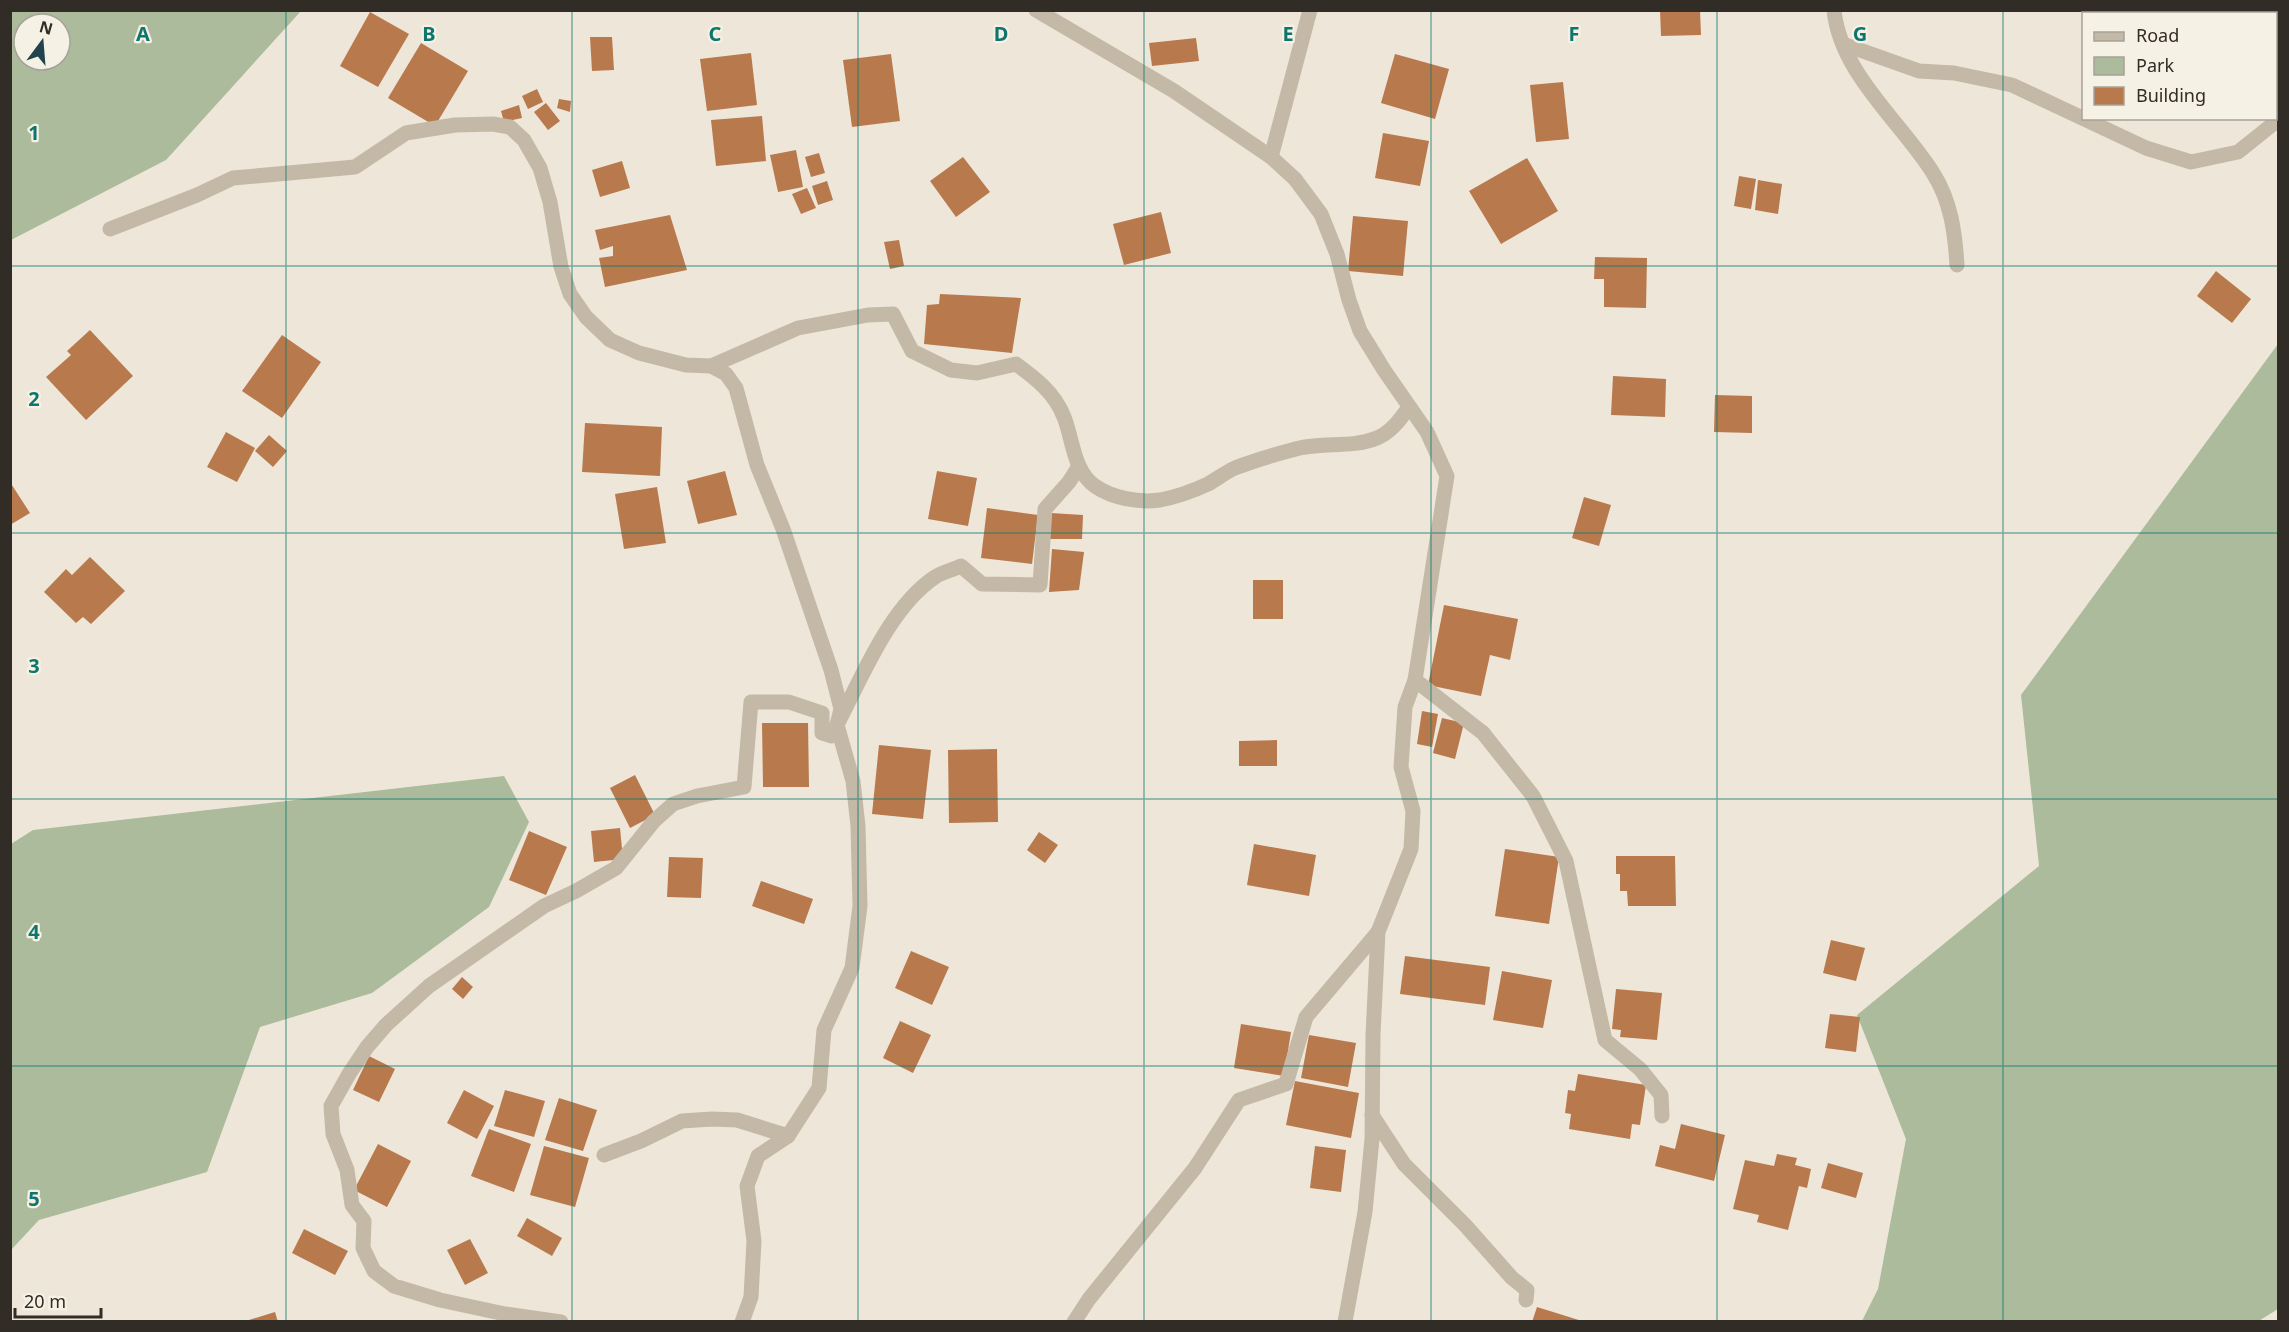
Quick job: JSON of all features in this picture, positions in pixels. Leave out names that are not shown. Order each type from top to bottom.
[{"type":"street","points":[[1036,10],[1174,92],[1271,157],[1294,179],[1321,214],[1337,254],[1360,331],[1427,432],[1447,476],[1414,680],[1406,707],[1401,767],[1413,811],[1411,849],[1378,932],[1306,1017],[1286,1084],[1239,1100],[1195,1168],[1089,1299],[1074,1322]]},
{"type":"street","points":[[1271,157],[1310,10]]},
{"type":"street","points":[[1834,10],[1843,44],[1862,81],[1899,125],[1934,174],[1949,206],[1955,235],[1957,265]]},
{"type":"street","points":[[1843,44],[1919,71],[1954,73],[2012,85],[2082,118]]},
{"type":"street","points":[[2086,120],[2146,148],[2191,162],[2238,152],[2278,120]]},
{"type":"street","points":[[110,229],[197,195],[233,178],[355,167],[406,133],[455,125],[493,124],[510,128],[524,140],[540,168],[550,202],[561,267],[570,294],[586,317],[610,340],[639,353],[686,365],[711,366],[726,374],[736,388],[757,465],[783,529],[831,670],[841,709],[837,725],[853,781],[858,826],[860,906],[852,968],[824,1030],[819,1088],[788,1136],[758,1156],[747,1186],[754,1241],[751,1297],[742,1322]]},
{"type":"street","points":[[711,366],[798,328],[858,317],[893,314],[912,351],[951,370],[977,374],[1016,364],[1041,382],[1064,415],[1078,466],[1093,485],[1111,495],[1134,500],[1158,500],[1208,484],[1234,468],[1294,449],[1360,444],[1394,428],[1409,407]]},
{"type":"street","points":[[561,1322],[506,1314],[440,1300],[394,1286],[374,1271],[363,1248],[364,1221],[352,1205],[347,1170],[333,1134],[331,1106],[349,1074],[386,1025],[429,986],[544,906],[616,868],[654,821],[673,804],[697,796],[744,787],[752,702],[789,702],[822,713],[822,733],[831,736],[880,642],[901,610],[935,577],[961,566],[982,584],[1040,585],[1045,509],[1069,482],[1078,466]]},
{"type":"street","points":[[1414,680],[1483,733],[1533,796],[1566,861],[1605,1040],[1640,1070],[1661,1095],[1662,1116]]},
{"type":"street","points":[[1345,1322],[1365,1212],[1372,1115],[1378,932]]},
{"type":"street","points":[[1372,1115],[1387,1142],[1404,1164],[1465,1225],[1512,1278],[1527,1290],[1526,1300]]},
{"type":"street","points":[[604,1155],[641,1141],[682,1121],[737,1120],[788,1136]]},
{"type":"green space","points":[[11,10],[301,10],[166,160],[11,240]]},
{"type":"green space","points":[[2278,344],[2278,1309],[2257,1322],[1862,1321],[1878,1289],[1906,1139],[1857,1015],[2039,866],[2021,695]]},
{"type":"green space","points":[[504,776],[529,822],[489,907],[372,993],[260,1027],[207,1172],[39,1220],[11,1250],[11,844],[33,830]]},
{"type":"building","points":[[1660,10],[1700,10],[1701,35],[1661,36]]},
{"type":"building","points":[[2109,10],[2172,10],[2172,12],[2109,12]]},
{"type":"building","points":[[370,12],[409,34],[378,87],[340,66]]},
{"type":"building","points":[[590,37],[612,37],[614,70],[592,71]]},
{"type":"building","points":[[1196,38],[1199,61],[1152,66],[1149,43]]},
{"type":"building","points":[[421,43],[468,71],[435,126],[388,98]]},
{"type":"building","points":[[751,53],[757,105],[707,111],[700,59]]},
{"type":"building","points":[[891,54],[900,121],[852,127],[843,60]]},
{"type":"building","points":[[1395,54],[1449,69],[1435,119],[1381,103]]},
{"type":"building","points":[[1563,82],[1569,139],[1536,142],[1530,85]]},
{"type":"building","points":[[537,89],[543,102],[528,109],[522,96]]},
{"type":"building","points":[[559,99],[571,101],[570,112],[557,108]]},
{"type":"building","points":[[546,103],[560,121],[548,130],[534,112]]},
{"type":"building","points":[[519,105],[522,118],[504,122],[501,111]]},
{"type":"building","points":[[762,116],[766,161],[716,166],[711,120]]},
{"type":"building","points":[[1383,133],[1429,141],[1420,186],[1375,178]]},
{"type":"building","points":[[796,150],[803,187],[778,192],[770,155]]},
{"type":"building","points":[[819,153],[825,173],[811,177],[805,157]]},
{"type":"building","points":[[963,157],[990,192],[956,217],[930,181]]},
{"type":"building","points":[[1527,158],[1558,211],[1501,244],[1469,191]]},
{"type":"building","points":[[622,161],[630,188],[600,197],[592,170]]},
{"type":"building","points":[[1739,176],[1756,179],[1751,209],[1734,206]]},
{"type":"building","points":[[1758,180],[1782,184],[1778,214],[1755,210]]},
{"type":"building","points":[[827,181],[833,200],[818,205],[812,186]]},
{"type":"building","points":[[807,188],[816,208],[801,214],[792,194]]},
{"type":"building","points":[[1161,212],[1171,253],[1124,265],[1113,224]]},
{"type":"building","points":[[670,215],[687,270],[605,287],[599,258],[613,256],[613,246],[600,250],[595,230]]},
{"type":"building","points":[[1353,216],[1408,221],[1403,276],[1348,271]]},
{"type":"building","points":[[899,240],[904,266],[890,269],[884,242]]},
{"type":"building","points":[[1595,257],[1647,258],[1646,308],[1604,307],[1604,279],[1594,279]]},
{"type":"building","points":[[2216,271],[2251,299],[2232,323],[2197,296]]},
{"type":"building","points":[[940,294],[1021,298],[1012,353],[924,344],[927,305],[939,304]]},
{"type":"building","points":[[90,330],[133,376],[86,420],[46,377],[71,355],[67,351]]},
{"type":"building","points":[[282,335],[321,362],[282,418],[242,391]]},
{"type":"building","points":[[1613,376],[1666,379],[1665,417],[1611,415]]},
{"type":"building","points":[[1715,395],[1752,396],[1752,433],[1714,432]]},
{"type":"building","points":[[585,423],[662,427],[660,476],[582,472]]},
{"type":"building","points":[[226,432],[255,448],[237,482],[207,467]]},
{"type":"building","points":[[269,435],[287,451],[273,467],[255,451]]},
{"type":"building","points":[[725,471],[737,515],[698,524],[687,481]]},
{"type":"building","points":[[937,471],[977,478],[968,526],[928,519]]},
{"type":"building","points":[[10,482],[30,513],[10,525]]},
{"type":"building","points":[[657,487],[666,543],[624,549],[615,494]]},
{"type":"building","points":[[1584,497],[1611,505],[1599,546],[1572,538]]},
{"type":"building","points":[[987,508],[1038,515],[1032,564],[981,558]]},
{"type":"building","points":[[1051,513],[1083,515],[1082,539],[1049,539]]},
{"type":"building","points":[[1052,549],[1084,552],[1079,590],[1049,592]]},
{"type":"building","points":[[90,557],[125,591],[91,624],[83,617],[76,623],[44,592],[66,569],[72,575]]},
{"type":"building","points":[[1253,580],[1283,580],[1283,619],[1253,619]]},
{"type":"building","points":[[1444,605],[1518,619],[1510,660],[1490,655],[1481,696],[1428,685]]},
{"type":"building","points":[[1422,711],[1438,714],[1432,747],[1417,744]]},
{"type":"building","points":[[1442,718],[1464,723],[1455,759],[1433,753]]},
{"type":"building","points":[[762,723],[808,723],[809,787],[763,787]]},
{"type":"building","points":[[1277,740],[1277,766],[1239,766],[1239,741]]},
{"type":"building","points":[[879,745],[931,750],[923,819],[872,814]]},
{"type":"building","points":[[997,749],[998,822],[949,823],[948,750]]},
{"type":"building","points":[[635,775],[655,815],[630,828],[610,788]]},
{"type":"building","points":[[620,828],[623,859],[594,862],[591,831]]},
{"type":"building","points":[[529,831],[567,847],[546,895],[509,880]]},
{"type":"building","points":[[1039,832],[1058,845],[1045,863],[1027,850]]},
{"type":"building","points":[[1254,844],[1316,855],[1309,896],[1247,885]]},
{"type":"building","points":[[1505,849],[1559,857],[1549,924],[1495,916]]},
{"type":"building","points":[[1616,856],[1675,856],[1676,906],[1628,906],[1627,891],[1620,891],[1620,874],[1616,874]]},
{"type":"building","points":[[669,857],[703,858],[701,898],[667,897]]},
{"type":"building","points":[[761,881],[813,899],[804,924],[752,906]]},
{"type":"building","points":[[1831,940],[1865,948],[1856,981],[1823,973]]},
{"type":"building","points":[[911,951],[949,967],[932,1005],[895,988]]},
{"type":"building","points":[[1405,956],[1490,967],[1485,1005],[1400,994]]},
{"type":"building","points":[[1502,971],[1552,980],[1543,1028],[1493,1020]]},
{"type":"building","points":[[462,977],[473,987],[463,999],[452,989]]},
{"type":"building","points":[[1616,989],[1662,993],[1657,1040],[1620,1037],[1621,1030],[1612,1029]]},
{"type":"building","points":[[1830,1014],[1860,1017],[1856,1052],[1825,1048]]},
{"type":"building","points":[[900,1021],[931,1035],[913,1073],[883,1058]]},
{"type":"building","points":[[1241,1024],[1291,1032],[1284,1076],[1234,1068]]},
{"type":"building","points":[[1309,1035],[1356,1043],[1348,1087],[1301,1078]]},
{"type":"building","points":[[369,1056],[395,1069],[379,1102],[353,1090]]},
{"type":"building","points":[[1578,1074],[1646,1085],[1640,1125],[1632,1124],[1630,1139],[1569,1129],[1571,1114],[1565,1113],[1568,1090],[1575,1091]]},
{"type":"building","points":[[1295,1081],[1359,1093],[1351,1138],[1286,1125]]},
{"type":"building","points":[[464,1090],[494,1106],[477,1139],[447,1123]]},
{"type":"building","points":[[505,1090],[545,1101],[534,1137],[494,1126]]},
{"type":"building","points":[[559,1098],[597,1110],[583,1151],[545,1140]]},
{"type":"building","points":[[1681,1124],[1725,1135],[1714,1181],[1655,1166],[1660,1145],[1675,1149]]},
{"type":"building","points":[[489,1129],[531,1144],[514,1192],[471,1176]]},
{"type":"building","points":[[378,1144],[411,1161],[387,1207],[354,1190]]},
{"type":"building","points":[[544,1146],[589,1158],[575,1207],[530,1195]]},
{"type":"building","points":[[1315,1146],[1346,1150],[1341,1192],[1310,1188]]},
{"type":"building","points":[[1777,1154],[1797,1158],[1795,1165],[1811,1169],[1807,1188],[1799,1186],[1788,1230],[1757,1222],[1759,1215],[1733,1209],[1745,1160],[1774,1166]]},
{"type":"building","points":[[1828,1163],[1863,1173],[1856,1198],[1821,1188]]},
{"type":"building","points":[[527,1218],[562,1238],[552,1256],[517,1236]]},
{"type":"building","points":[[304,1229],[348,1251],[335,1275],[292,1253]]},
{"type":"building","points":[[470,1239],[488,1273],[465,1285],[447,1250]]},
{"type":"building","points":[[1537,1307],[1582,1321],[1582,1322],[1532,1322]]},
{"type":"building","points":[[275,1312],[278,1322],[249,1322],[249,1320]]}]
